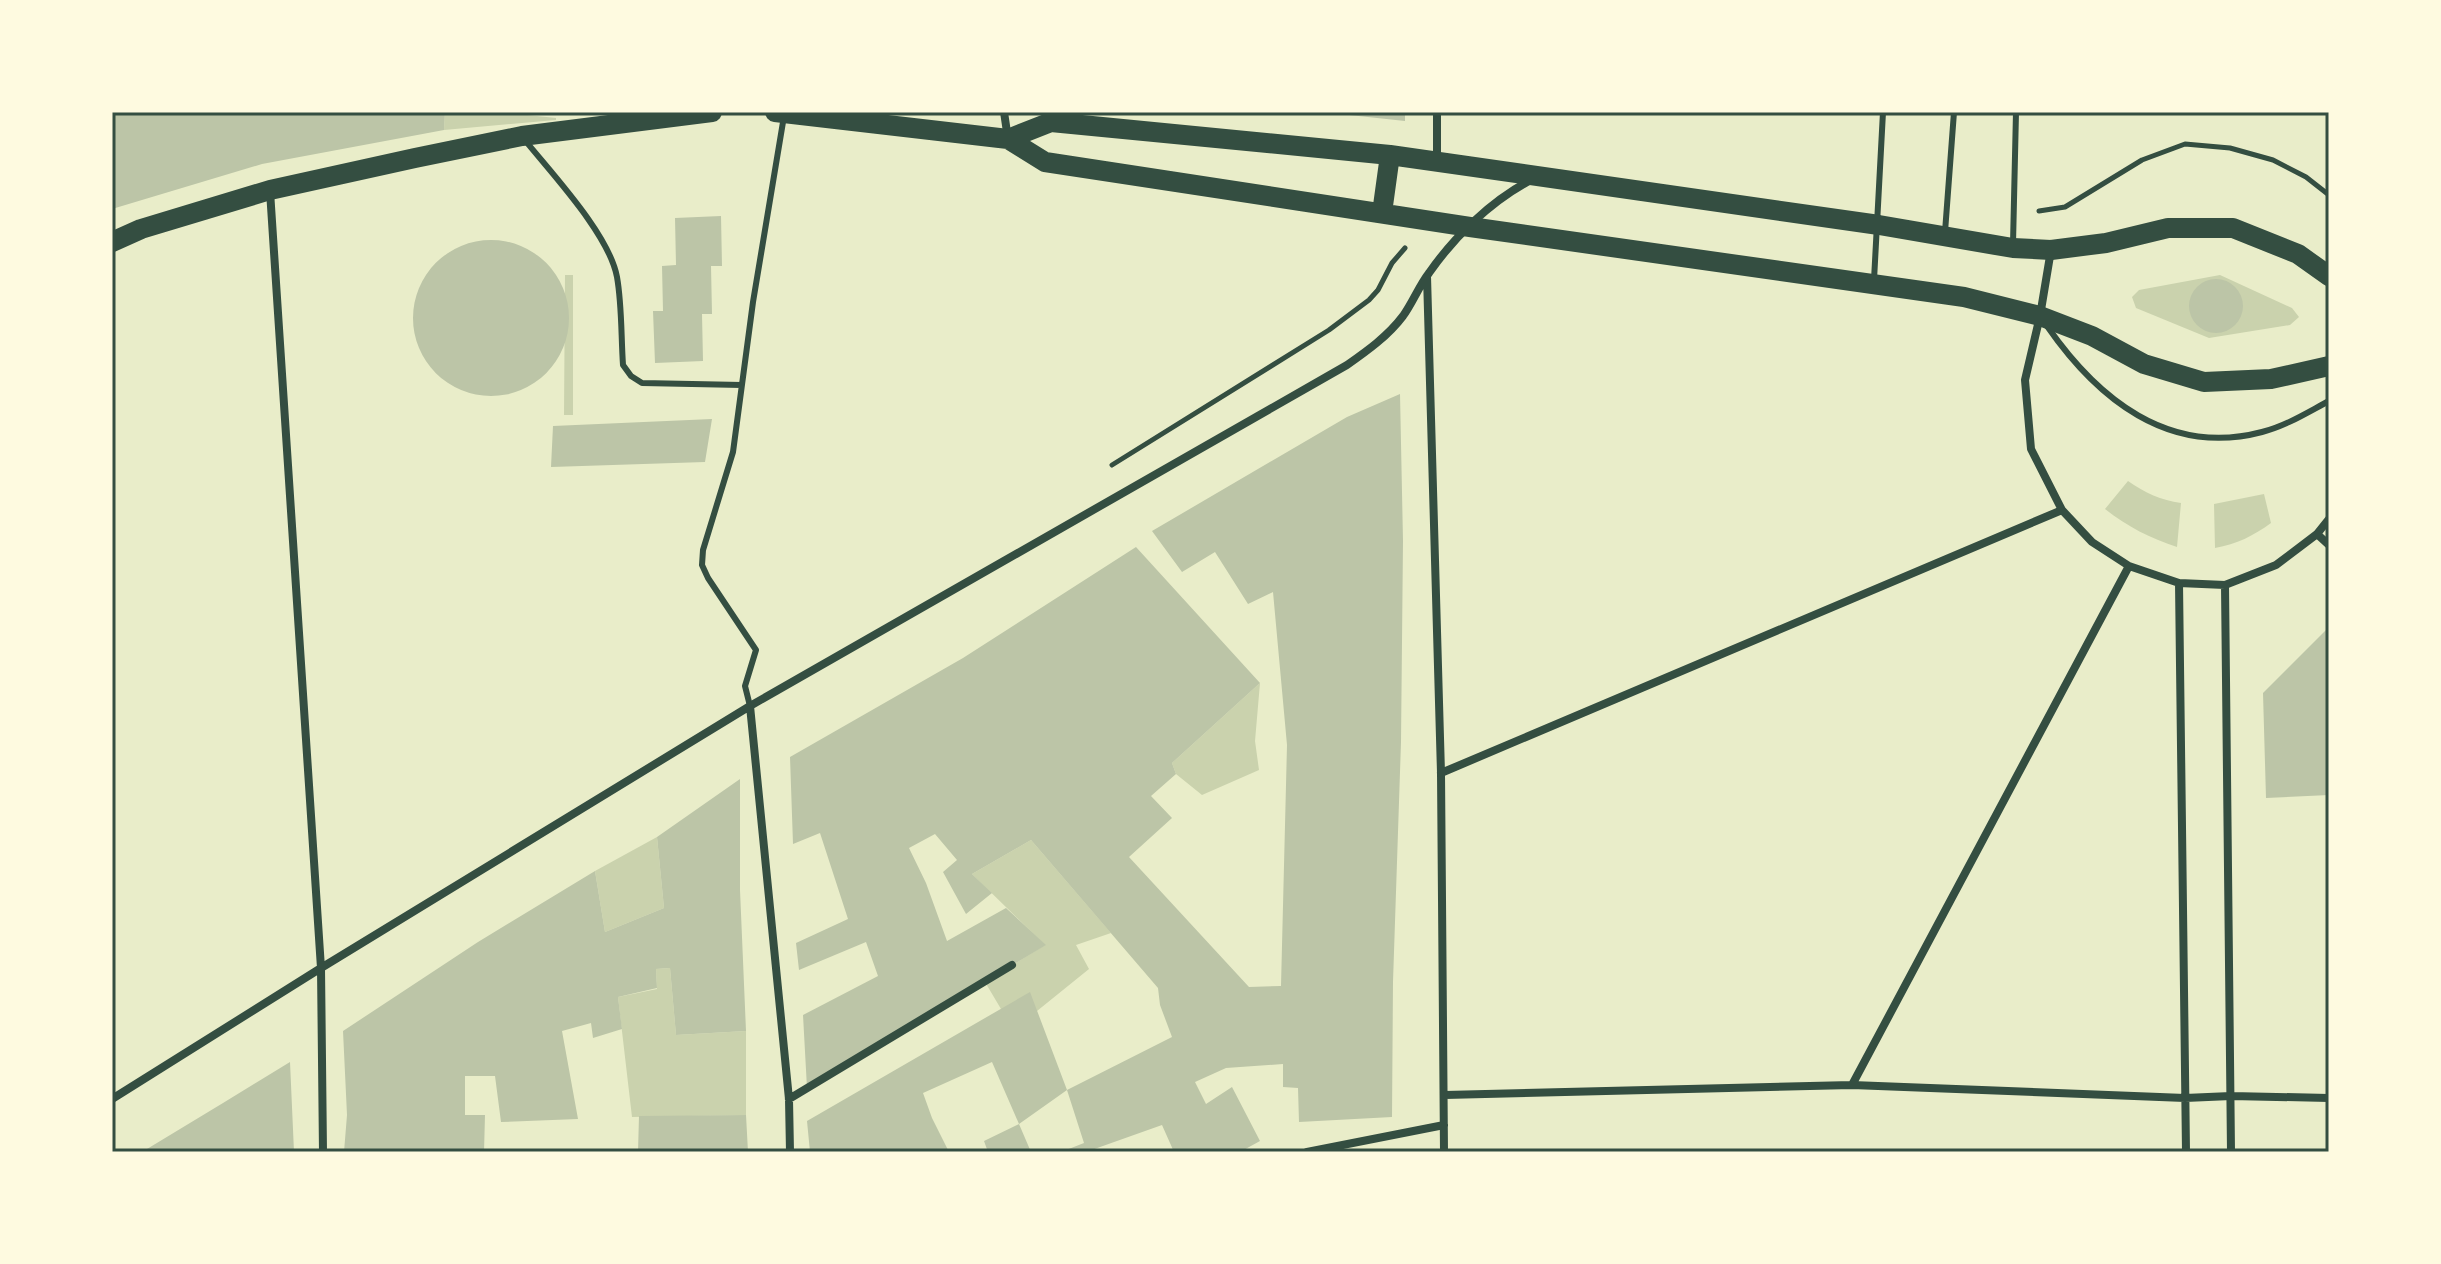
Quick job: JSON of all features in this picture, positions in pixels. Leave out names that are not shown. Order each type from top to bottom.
[{"type":"main road","points":[[112,242],[141,229],[270,190],[522,136],[712,112]]},
{"type":"main road","points":[[775,112],[1008,139],[1045,162],[1470,227],[1964,297],[2040,316],[2092,336],[2144,364],[2204,382],[2271,379],[2329,366]]},
{"type":"main road","points":[[1008,139],[1051,122],[1390,155],[1879,225],[2013,248],[2051,250],[2106,243],[2168,228],[2233,228],[2298,254],[2329,276]]},
{"type":"main road","points":[[1382,213],[1390,155]]},
{"type":"street","points":[[1004,112],[1008,139]]},
{"type":"street","points":[[1437,112],[1437,161]]},
{"type":"street","points":[[112,1099],[750,706],[1347,365],[1377,343],[1403,317],[1426,276],[1447,248],[1513,190],[1537,176]]},
{"type":"street","points":[[270,190],[321,968],[323,1152]]},
{"type":"street","points":[[2051,250],[2025,380],[2031,449],[2062,510],[2092,542],[2129,566],[2179,583],[2225,585],[2276,565],[2317,534],[2329,519]]},
{"type":"street","points":[[1426,276],[1441,773],[1444,1152]]},
{"type":"street","points":[[1441,773],[2062,510]]},
{"type":"street","points":[[2317,534],[2329,545]]},
{"type":"street","points":[[1852,1085],[2129,566]]},
{"type":"street","points":[[2179,583],[2186,1152]]},
{"type":"street","points":[[2225,585],[2231,1152]]},
{"type":"street","points":[[750,706],[789,1099],[790,1152]]},
{"type":"street","points":[[789,1099],[1012,965]]},
{"type":"street","points":[[1445,1095],[1852,1085],[2185,1098],[2329,1098]]},
{"type":"street","points":[[1307,1152],[1444,1125]]},
{"type":"lane","points":[[1874,284],[1883,112]]},
{"type":"lane","points":[[1944,236],[1954,112]]},
{"type":"lane","points":[[2013,248],[2016,112]]},
{"type":"lane","points":[[750,706],[745,686],[756,650],[702,565],[703,550],[733,452],[753,302],[785,113]]},
{"type":"lane","points":[[522,136],[586,217],[605,247],[617,276],[623,365],[631,376],[642,383],[742,385]]},
{"type":"lane","points":[[2040,316],[2064,351],[2091,382],[2121,406],[2152,424],[2193,436],[2235,438],[2265,432],[2329,401]]},
{"type":"path","points":[[2015,215],[2065,207],[2142,160],[2185,144],[2230,148],[2273,160],[2306,177],[2329,195]]},
{"type":"path","points":[[1392,263],[1433,220]]},
{"type":"green space","points":[[445,112],[499,112],[556,120],[444,130]]},
{"type":"green space","points":[[565,275],[573,275],[573,415],[564,415]]},
{"type":"green space","points":[[2220,275],[2292,308],[2299,317],[2290,325],[2209,338],[2136,308],[2132,297],[2139,290]]},
{"type":"green space","points":[[2128,481],[2153,495],[2181,503],[2177,547],[2140,531],[2105,509]]},
{"type":"green space","points":[[2264,494],[2271,523],[2244,539],[2215,548],[2214,504]]},
{"type":"green space","points":[[1260,683],[1255,741],[1259,770],[1202,795],[1176,774],[1172,763]]},
{"type":"green space","points":[[657,837],[664,908],[605,932],[595,871]]},
{"type":"green space","points":[[1031,840],[1111,933],[1076,945],[1089,969],[1037,1011],[1001,1009],[985,982],[1045,945],[972,874]]},
{"type":"green space","points":[[670,968],[676,1035],[746,1031],[746,1115],[632,1117],[618,997],[657,989],[656,969]]},
{"type":"building","points":[[112,112],[445,112],[444,130],[262,164],[112,209]]},
{"type":"building","points":[[1405,112],[1405,121],[1340,114]]},
{"type":"building","points":[[721,216],[722,266],[711,266],[712,314],[702,314],[703,361],[655,363],[653,311],[663,311],[662,266],[676,265],[675,218]]},
{"type":"building","points":[[491,240],[521,246],[546,263],[563,288],[569,318],[563,348],[546,373],[521,390],[491,396],[461,390],[436,373],[419,348],[413,318],[419,288],[436,263],[461,246]]},
{"type":"building","points":[[2216,279],[2235,287],[2243,306],[2235,325],[2216,333],[2197,325],[2189,306],[2197,287]]},
{"type":"building","points":[[1400,394],[1403,541],[1401,742],[1392,1117],[1299,1122],[1298,1088],[1283,1087],[1283,1064],[1226,1068],[1195,1082],[1206,1104],[1232,1087],[1260,1141],[1240,1152],[1174,1152],[1162,1125],[1086,1152],[1061,1152],[1084,1143],[1067,1090],[1172,1037],[1160,1005],[1158,988],[1031,840],[972,874],[992,893],[966,914],[943,872],[957,860],[935,834],[909,848],[926,883],[947,941],[1006,908],[1046,945],[807,1088],[803,1015],[878,976],[866,942],[799,970],[796,943],[848,919],[820,833],[793,844],[790,757],[963,658],[1136,547],[1260,683],[1172,763],[1176,774],[1151,796],[1172,818],[1129,857],[1249,987],[1281,986],[1287,745],[1273,592],[1248,604],[1215,552],[1182,572],[1152,531],[1347,417]]},
{"type":"building","points":[[712,419],[705,462],[551,467],[553,426]]},
{"type":"building","points":[[2326,630],[2329,634],[2329,795],[2266,798],[2263,693]]},
{"type":"building","points":[[740,779],[740,890],[746,1031],[676,1035],[670,968],[656,969],[657,988],[618,997],[622,1029],[593,1038],[591,1023],[562,1031],[578,1119],[501,1122],[495,1076],[465,1076],[465,1115],[485,1115],[484,1152],[344,1152],[347,1115],[343,1031],[478,942],[595,871],[605,932],[664,908],[657,837]]},
{"type":"building","points":[[1030,992],[1067,1090],[1019,1124],[992,1062],[923,1093],[949,1152],[810,1152],[807,1121]]},
{"type":"building","points":[[290,1062],[294,1152],[142,1152],[223,1103]]},
{"type":"building","points":[[746,1115],[748,1152],[638,1152],[639,1116]]},
{"type":"building","points":[[1019,1124],[1031,1152],[988,1152],[984,1141]]}]
